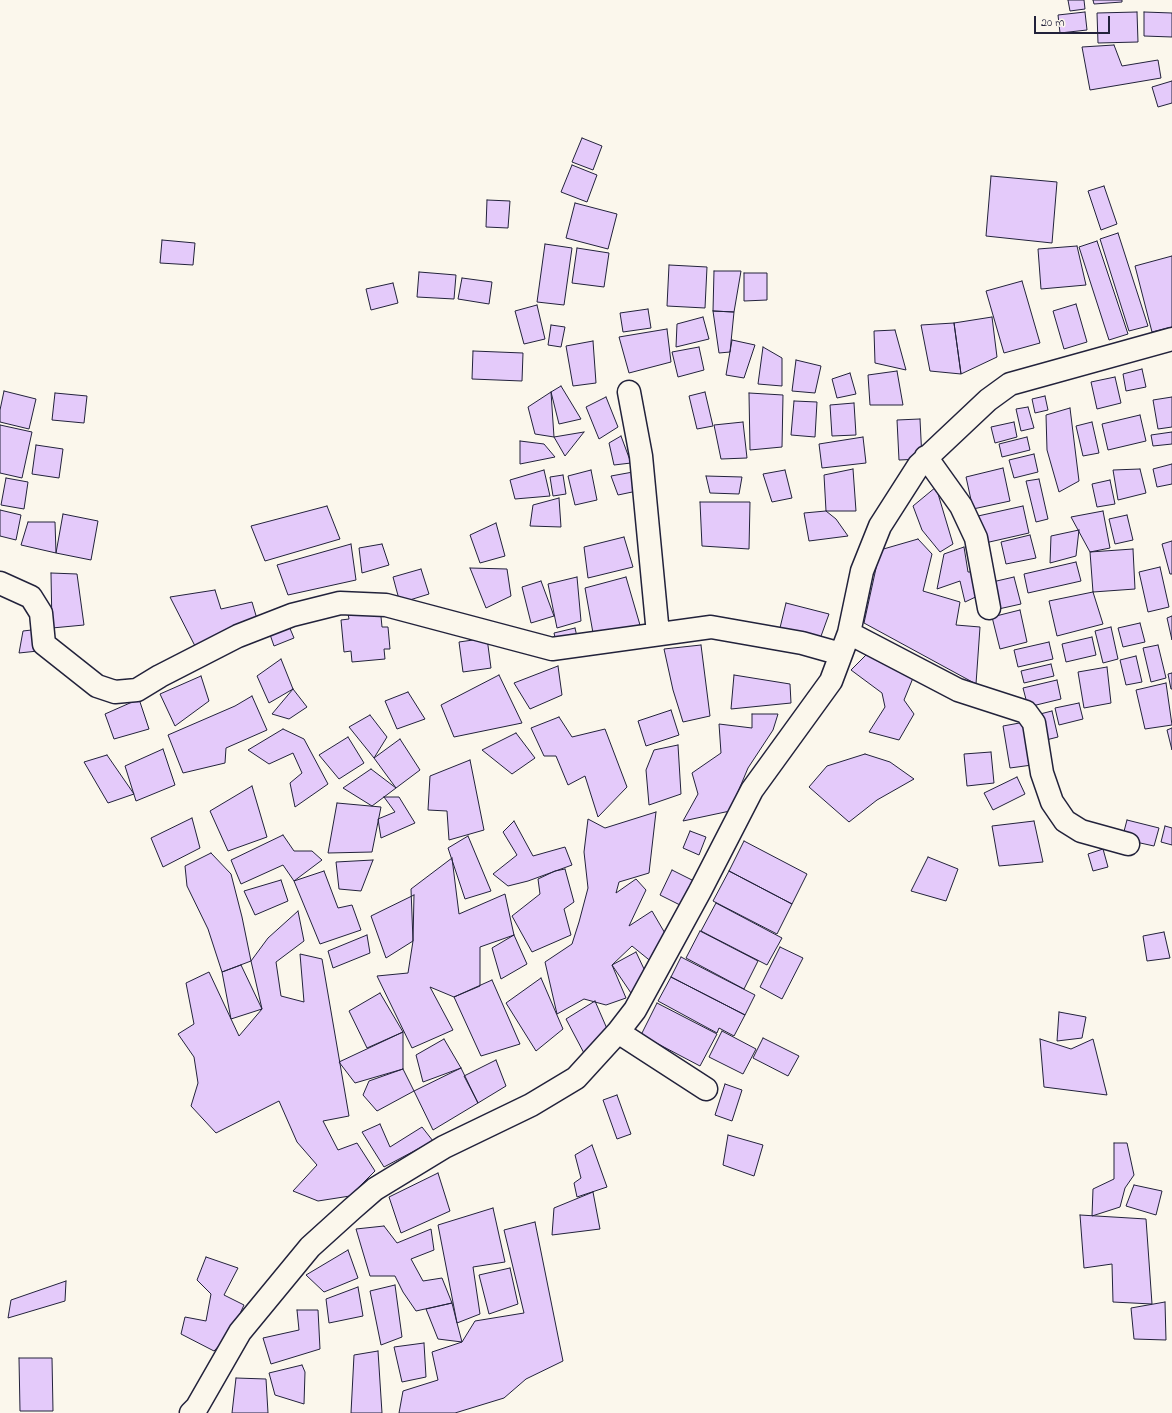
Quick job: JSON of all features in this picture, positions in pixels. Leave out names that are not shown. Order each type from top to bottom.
[{"type":"street","points":[[191,1413],[197,1407],[240,1332],[310,1247],[331,1228],[375,1189],[444,1147],[531,1105],[576,1078],[618,1032],[639,1003],[700,891],[752,790],[831,681],[849,633],[862,571],[880,526],[919,465],[988,400],[1010,384],[1172,339]]},
{"type":"street","points":[[629,392],[641,456],[658,634]]},
{"type":"street","points":[[926,458],[961,506],[976,538],[989,608]]},
{"type":"street","points":[[0,583],[31,597],[40,613],[44,644],[97,686],[115,692],[137,690],[160,676],[238,636],[292,615],[340,603],[392,606],[552,649],[711,627],[802,644],[841,654]]},
{"type":"street","points":[[849,633],[958,690],[1026,712],[1034,723],[1042,773],[1052,802],[1065,821],[1081,831],[1128,844]]},
{"type":"street","points":[[618,1032],[706,1089]]},
{"type":"building","points":[[1068,0],[1084,0],[1085,9],[1070,11]]},
{"type":"building","points":[[1093,0],[1122,0],[1122,2],[1094,4]]},
{"type":"building","points":[[1085,12],[1087,30],[1060,33],[1058,15]]},
{"type":"building","points":[[1137,12],[1138,42],[1098,43],[1097,13]]},
{"type":"building","points":[[1144,12],[1172,13],[1172,37],[1144,36]]},
{"type":"building","points":[[1114,45],[1122,66],[1158,60],[1161,78],[1090,90],[1082,47]]},
{"type":"building","points":[[1172,81],[1172,103],[1158,107],[1152,87]]},
{"type":"building","points":[[582,138],[602,146],[593,170],[572,162]]},
{"type":"building","points":[[572,165],[597,175],[587,202],[561,192]]},
{"type":"building","points":[[991,176],[1057,182],[1052,243],[986,236]]},
{"type":"building","points":[[1104,186],[1117,224],[1101,230],[1088,191]]},
{"type":"building","points":[[487,200],[510,201],[508,228],[486,227]]},
{"type":"building","points":[[575,203],[617,214],[608,249],[566,238]]},
{"type":"building","points":[[1118,233],[1148,326],[1129,331],[1100,239]]},
{"type":"building","points":[[162,240],[195,243],[193,265],[160,263]]},
{"type":"building","points":[[1097,241],[1128,334],[1109,340],[1079,247]]},
{"type":"building","points":[[545,244],[572,248],[564,305],[537,302]]},
{"type":"building","points":[[1077,246],[1086,285],[1041,289],[1038,249]]},
{"type":"building","points":[[577,248],[609,253],[604,287],[572,283]]},
{"type":"building","points":[[1172,256],[1172,327],[1152,332],[1135,266]]},
{"type":"building","points":[[669,265],[707,267],[705,308],[667,306]]},
{"type":"building","points":[[714,271],[741,271],[734,312],[713,311]]},
{"type":"building","points":[[419,272],[456,275],[454,299],[417,297]]},
{"type":"building","points":[[744,273],[767,273],[767,300],[744,301]]},
{"type":"building","points":[[462,278],[492,282],[489,304],[458,299]]},
{"type":"building","points":[[1022,281],[1040,343],[1004,353],[986,291]]},
{"type":"building","points":[[393,283],[398,303],[371,310],[366,289]]},
{"type":"building","points":[[1076,304],[1087,342],[1064,349],[1053,311]]},
{"type":"building","points":[[537,305],[545,339],[524,344],[515,311]]},
{"type":"building","points":[[648,309],[651,328],[623,332],[620,313]]},
{"type":"building","points":[[713,311],[734,312],[730,352],[719,353]]},
{"type":"building","points":[[703,317],[709,339],[676,347],[677,324]]},
{"type":"building","points":[[992,317],[997,357],[961,374],[954,323]]},
{"type":"building","points":[[954,323],[961,374],[930,371],[921,325]]},
{"type":"building","points":[[551,325],[565,327],[561,347],[548,345]]},
{"type":"building","points":[[667,329],[671,362],[629,373],[619,337]]},
{"type":"building","points":[[895,330],[906,370],[875,363],[874,331]]},
{"type":"building","points":[[732,340],[755,345],[744,378],[726,375]]},
{"type":"building","points":[[593,341],[596,383],[573,386],[566,346]]},
{"type":"building","points":[[699,347],[704,370],[678,377],[672,352]]},
{"type":"building","points":[[763,347],[782,358],[782,386],[758,384]]},
{"type":"building","points":[[473,351],[523,353],[522,381],[472,379]]},
{"type":"building","points":[[796,360],[821,366],[815,393],[792,391]]},
{"type":"building","points":[[1142,369],[1146,387],[1126,391],[1123,374]]},
{"type":"building","points":[[897,371],[903,405],[870,405],[868,375]]},
{"type":"building","points":[[850,373],[856,394],[837,398],[832,379]]},
{"type":"building","points":[[1115,377],[1121,403],[1097,409],[1091,382]]},
{"type":"building","points":[[561,386],[581,419],[559,424],[551,392]]},
{"type":"building","points":[[4,391],[36,399],[29,429],[0,422],[0,410]]},
{"type":"building","points":[[551,392],[554,437],[535,434],[528,407]]},
{"type":"building","points":[[705,392],[713,426],[697,429],[689,396]]},
{"type":"building","points":[[55,393],[87,396],[84,423],[52,420]]},
{"type":"building","points":[[749,393],[783,395],[782,447],[750,450]]},
{"type":"building","points":[[1045,396],[1048,410],[1035,413],[1032,399]]},
{"type":"building","points":[[606,397],[618,427],[599,439],[586,407]]},
{"type":"building","points":[[1172,397],[1172,427],[1158,429],[1153,400]]},
{"type":"building","points":[[794,401],[817,402],[815,437],[791,435]]},
{"type":"building","points":[[854,403],[856,435],[832,436],[830,405]]},
{"type":"building","points":[[1028,407],[1034,428],[1021,431],[1016,409]]},
{"type":"building","points":[[1070,408],[1079,481],[1059,492],[1047,450],[1046,415]]},
{"type":"building","points":[[1140,415],[1146,441],[1108,450],[1102,424]]},
{"type":"building","points":[[920,419],[922,459],[899,460],[897,420]]},
{"type":"building","points":[[743,422],[747,458],[721,459],[714,425]]},
{"type":"building","points":[[1014,422],[1017,437],[995,443],[991,427]]},
{"type":"building","points":[[1092,422],[1099,453],[1083,456],[1076,426]]},
{"type":"building","points":[[0,425],[32,432],[22,478],[0,473]]},
{"type":"building","points":[[584,432],[565,456],[554,437]]},
{"type":"building","points":[[1172,432],[1172,444],[1153,446],[1151,435]]},
{"type":"building","points":[[621,436],[631,463],[614,465],[609,443]]},
{"type":"building","points":[[863,437],[866,463],[822,468],[819,444]]},
{"type":"building","points":[[1027,437],[1030,450],[1002,457],[999,444]]},
{"type":"building","points":[[520,441],[544,444],[555,457],[520,464]]},
{"type":"building","points":[[36,445],[63,449],[59,478],[32,474]]},
{"type":"building","points":[[1034,454],[1038,472],[1014,478],[1009,460]]},
{"type":"building","points":[[1172,464],[1172,484],[1157,487],[1153,469]]},
{"type":"building","points":[[1003,468],[1010,501],[973,509],[966,477]]},
{"type":"building","points":[[853,469],[856,511],[826,511],[824,475]]},
{"type":"building","points":[[1140,469],[1146,493],[1118,500],[1113,470]]},
{"type":"building","points":[[544,470],[550,496],[515,499],[510,480]]},
{"type":"building","points":[[591,470],[597,500],[575,505],[568,476]]},
{"type":"building","points":[[785,470],[792,498],[772,502],[763,474]]},
{"type":"building","points":[[633,472],[637,491],[618,495],[611,476]]},
{"type":"building","points":[[563,475],[566,494],[553,496],[550,477]]},
{"type":"building","points":[[706,476],[742,477],[739,494],[710,493]]},
{"type":"building","points":[[6,478],[28,482],[24,509],[1,505]]},
{"type":"building","points":[[1039,479],[1048,519],[1036,522],[1026,481]]},
{"type":"building","points":[[1110,480],[1115,504],[1097,507],[1092,484]]},
{"type":"building","points":[[936,487],[953,544],[940,552],[922,530],[913,506]]},
{"type":"building","points":[[559,498],[561,527],[530,526],[533,505]]},
{"type":"building","points":[[700,502],[750,502],[749,549],[702,546]]},
{"type":"building","points":[[327,506],[340,539],[265,561],[251,526]]},
{"type":"building","points":[[1023,506],[1029,533],[985,543],[978,516]]},
{"type":"building","points":[[0,510],[21,515],[16,540],[0,536]]},
{"type":"building","points":[[826,511],[836,519],[848,536],[809,541],[804,513]]},
{"type":"building","points":[[1103,511],[1110,548],[1090,552],[1071,517]]},
{"type":"building","points":[[63,514],[98,521],[91,560],[56,553]]},
{"type":"building","points":[[1127,515],[1133,540],[1115,544],[1109,519]]},
{"type":"building","points":[[28,522],[55,522],[56,553],[21,545]]},
{"type":"building","points":[[496,523],[505,556],[480,563],[470,535]]},
{"type":"building","points":[[1079,530],[1076,556],[1050,563],[1051,536]]},
{"type":"building","points":[[1030,535],[1036,558],[1006,564],[1001,542]]},
{"type":"building","points":[[624,537],[633,567],[588,578],[584,547]]},
{"type":"building","points":[[918,539],[932,554],[923,591],[960,602],[956,625],[980,627],[976,684],[864,623],[880,550]]},
{"type":"building","points":[[1172,541],[1172,574],[1170,574],[1162,544]]},
{"type":"building","points":[[351,544],[356,580],[288,595],[277,565]]},
{"type":"building","points":[[382,544],[389,565],[362,573],[359,548]]},
{"type":"building","points":[[964,547],[968,572],[977,572],[984,593],[965,602],[960,581],[937,589],[944,554]]},
{"type":"building","points":[[1133,549],[1135,589],[1093,592],[1090,552]]},
{"type":"building","points":[[1076,562],[1081,581],[1028,593],[1024,574]]},
{"type":"building","points":[[1160,567],[1169,607],[1148,612],[1139,572]]},
{"type":"building","points":[[470,568],[507,569],[511,596],[486,608]]},
{"type":"building","points":[[421,569],[429,594],[400,603],[393,577]]},
{"type":"building","points":[[51,573],[77,574],[84,625],[52,628]]},
{"type":"building","points":[[577,577],[581,621],[557,628],[548,584]]},
{"type":"building","points":[[626,577],[640,625],[593,633],[585,588]]},
{"type":"building","points":[[1014,577],[1021,604],[994,610],[988,583]]},
{"type":"building","points":[[541,581],[554,616],[531,623],[522,587]]},
{"type":"building","points":[[215,590],[221,609],[252,602],[257,619],[195,646],[170,597]]},
{"type":"building","points":[[1093,592],[1103,624],[1057,636],[1049,601]]},
{"type":"building","points":[[786,603],[829,614],[820,639],[779,632]]},
{"type":"building","points":[[380,606],[382,627],[388,627],[390,649],[384,649],[385,659],[352,662],[351,651],[344,652],[341,620],[349,619],[347,609]]},
{"type":"building","points":[[1020,610],[1027,642],[1000,649],[992,617]]},
{"type":"building","points":[[1172,616],[1172,640],[1167,618]]},
{"type":"building","points":[[286,619],[294,638],[274,646],[267,626]]},
{"type":"building","points":[[1140,623],[1145,642],[1123,647],[1118,628]]},
{"type":"building","points":[[1111,627],[1118,659],[1103,663],[1095,631]]},
{"type":"building","points":[[575,628],[578,641],[557,646],[554,633]]},
{"type":"building","points":[[40,629],[38,651],[19,653],[23,631]]},
{"type":"building","points":[[1092,637],[1096,655],[1066,662],[1062,644]]},
{"type":"building","points":[[487,638],[491,668],[463,672],[459,642]]},
{"type":"building","points":[[1049,642],[1053,659],[1018,667],[1014,650]]},
{"type":"building","points":[[701,645],[710,716],[683,722],[673,690],[664,649]]},
{"type":"building","points":[[1158,645],[1166,678],[1151,682],[1143,648]]},
{"type":"building","points":[[867,654],[913,678],[904,700],[914,714],[899,740],[869,732],[885,707],[882,693],[851,670]]},
{"type":"building","points":[[1136,656],[1142,682],[1126,685],[1120,660]]},
{"type":"building","points":[[281,659],[293,689],[269,703],[257,676]]},
{"type":"building","points":[[1051,664],[1054,676],[1024,683],[1021,671]]},
{"type":"building","points":[[558,666],[562,695],[530,709],[514,683]]},
{"type":"building","points":[[1107,667],[1111,703],[1084,708],[1078,672]]},
{"type":"building","points":[[1172,673],[1172,689],[1171,689],[1168,674]]},
{"type":"building","points":[[499,675],[522,723],[454,737],[441,705]]},
{"type":"building","points":[[734,675],[790,684],[791,703],[731,709]]},
{"type":"building","points":[[201,676],[209,701],[175,726],[160,694]]},
{"type":"building","points":[[1057,680],[1061,699],[1028,707],[1023,688]]},
{"type":"building","points":[[1166,683],[1172,725],[1145,729],[1136,690]]},
{"type":"building","points":[[293,689],[307,707],[289,719],[272,714]]},
{"type":"building","points":[[408,692],[425,719],[397,729],[385,701]]},
{"type":"building","points":[[252,696],[267,730],[226,748],[225,763],[183,773],[168,735],[235,706]]},
{"type":"building","points":[[139,699],[149,729],[114,739],[105,714]]},
{"type":"building","points":[[1079,703],[1083,719],[1059,725],[1055,708]]},
{"type":"building","points":[[671,710],[679,735],[646,746],[638,721]]},
{"type":"building","points":[[1052,711],[1058,737],[1042,741],[1036,715]]},
{"type":"building","points":[[752,714],[778,714],[773,730],[748,768],[730,811],[683,821],[698,794],[692,773],[721,753],[719,724],[752,728]]},
{"type":"building","points":[[370,715],[387,737],[374,758],[349,727]]},
{"type":"building","points":[[559,717],[572,737],[605,729],[627,787],[598,817],[585,776],[568,785],[556,756],[544,756],[531,728]]},
{"type":"building","points":[[1025,722],[1032,765],[1010,768],[1003,726]]},
{"type":"building","points":[[1172,728],[1172,750],[1167,730]]},
{"type":"building","points":[[283,729],[304,739],[328,784],[295,807],[290,783],[302,773],[293,753],[269,764],[248,750]]},
{"type":"building","points":[[516,733],[535,758],[512,774],[482,750]]},
{"type":"building","points":[[348,737],[364,763],[339,779],[319,755]]},
{"type":"building","points":[[400,739],[420,770],[396,788],[374,758]]},
{"type":"building","points":[[678,745],[681,794],[649,805],[646,770],[654,750]]},
{"type":"building","points":[[163,749],[175,785],[136,801],[125,766]]},
{"type":"building","points":[[991,752],[994,783],[967,786],[964,754]]},
{"type":"building","points":[[865,754],[890,762],[914,779],[877,800],[849,822],[809,787],[827,766]]},
{"type":"building","points":[[107,755],[134,794],[108,803],[84,762]]},
{"type":"building","points":[[470,760],[484,830],[449,840],[447,811],[428,810],[430,776]]},
{"type":"building","points":[[371,769],[396,788],[372,806],[343,788]]},
{"type":"building","points":[[1017,777],[1025,794],[993,810],[984,793]]},
{"type":"building","points":[[252,786],[267,837],[228,851],[210,811]]},
{"type":"building","points":[[384,797],[399,797],[415,823],[381,838],[378,819],[395,812]]},
{"type":"building","points":[[337,803],[381,807],[372,852],[328,853]]},
{"type":"building","points":[[656,812],[649,873],[619,882],[616,893],[636,879],[646,890],[629,926],[652,911],[666,935],[653,963],[632,946],[612,965],[626,998],[606,1005],[584,999],[557,1014],[545,962],[572,944],[579,922],[588,888],[584,852],[588,819],[605,828]]},
{"type":"building","points":[[192,818],[200,848],[163,867],[151,838]]},
{"type":"building","points":[[1127,820],[1159,828],[1154,846],[1122,839]]},
{"type":"building","points":[[514,821],[533,856],[565,847],[572,865],[528,881],[508,886],[493,874],[517,855],[503,832]]},
{"type":"building","points":[[1034,821],[1043,862],[999,866],[992,826]]},
{"type":"building","points":[[1165,826],[1172,828],[1172,845],[1161,842]]},
{"type":"building","points":[[690,831],[706,837],[699,855],[683,848]]},
{"type":"building","points":[[283,835],[294,851],[312,851],[322,860],[294,881],[283,865],[241,884],[231,860]]},
{"type":"building","points":[[468,836],[491,891],[465,899],[448,848]]},
{"type":"building","points":[[744,841],[807,874],[792,904],[729,871]]},
{"type":"building","points":[[1103,849],[1108,867],[1093,871],[1088,854]]},
{"type":"building","points":[[211,853],[231,874],[251,961],[222,972],[208,929],[187,886],[185,866]]},
{"type":"building","points":[[928,857],[958,869],[946,901],[911,891]]},
{"type":"building","points":[[452,858],[459,914],[505,894],[514,935],[480,947],[480,986],[454,997],[430,987],[453,1030],[412,1048],[377,976],[408,973],[413,941],[411,889]]},
{"type":"building","points":[[373,860],[361,891],[339,889],[336,862]]},
{"type":"building","points":[[565,869],[574,902],[564,909],[571,935],[532,952],[512,916],[540,894],[538,879],[555,871]]},
{"type":"building","points":[[672,870],[694,881],[682,906],[660,895]]},
{"type":"building","points":[[324,871],[338,908],[352,905],[361,930],[320,944],[294,881]]},
{"type":"building","points":[[729,871],[792,904],[777,934],[713,901]]},
{"type":"building","points":[[281,880],[288,901],[255,915],[244,891]]},
{"type":"building","points":[[414,895],[413,941],[386,958],[371,916]]},
{"type":"building","points":[[716,903],[782,938],[767,965],[701,931]]},
{"type":"building","points":[[298,911],[304,941],[276,962],[281,996],[304,1002],[300,954],[322,959],[349,1116],[323,1121],[338,1150],[357,1143],[375,1171],[350,1196],[318,1201],[293,1191],[317,1165],[297,1142],[279,1101],[216,1133],[191,1106],[198,1083],[194,1057],[178,1034],[194,1024],[186,983],[209,972],[239,1036],[262,1009],[251,961],[268,938]]},
{"type":"building","points":[[700,931],[758,961],[744,989],[686,958]]},
{"type":"building","points":[[1164,932],[1170,958],[1147,961],[1143,936]]},
{"type":"building","points":[[367,935],[370,953],[333,968],[328,951]]},
{"type":"building","points":[[514,935],[527,964],[501,979],[492,948]]},
{"type":"building","points":[[780,947],[803,958],[782,999],[760,987]]},
{"type":"building","points":[[636,952],[645,971],[631,993],[612,965]]},
{"type":"building","points":[[681,957],[755,995],[745,1015],[671,977]]},
{"type":"building","points":[[241,965],[262,1009],[231,1019],[222,972]]},
{"type":"building","points":[[671,977],[745,1015],[734,1036],[719,1028],[717,1033],[658,1001]]},
{"type":"building","points":[[541,978],[563,1029],[536,1051],[506,1003]]},
{"type":"building","points":[[492,980],[520,1044],[481,1056],[454,997]]},
{"type":"building","points":[[380,993],[403,1032],[367,1048],[349,1011]]},
{"type":"building","points":[[595,1001],[608,1031],[585,1055],[566,1019]]},
{"type":"building","points":[[657,1003],[717,1034],[700,1066],[641,1035]]},
{"type":"building","points":[[1059,1012],[1086,1017],[1082,1038],[1057,1041]]},
{"type":"building","points":[[722,1031],[756,1049],[743,1074],[709,1057]]},
{"type":"building","points":[[403,1032],[403,1069],[355,1083],[339,1062]]},
{"type":"building","points":[[763,1038],[799,1056],[788,1076],[753,1058]]},
{"type":"building","points":[[444,1039],[461,1068],[423,1082],[416,1055]]},
{"type":"building","points":[[1040,1039],[1071,1049],[1093,1039],[1107,1095],[1044,1087]]},
{"type":"building","points":[[496,1060],[506,1086],[478,1103],[464,1076]]},
{"type":"building","points":[[461,1068],[478,1103],[433,1130],[414,1091]]},
{"type":"building","points":[[403,1069],[414,1091],[377,1111],[363,1095],[369,1081]]},
{"type":"building","points":[[725,1084],[742,1090],[732,1121],[715,1115]]},
{"type":"building","points":[[617,1095],[631,1134],[617,1139],[603,1100]]},
{"type":"building","points":[[380,1124],[390,1147],[422,1127],[433,1141],[384,1167],[362,1132]]},
{"type":"building","points":[[728,1135],[763,1145],[754,1176],[723,1165]]},
{"type":"building","points":[[1114,1143],[1127,1143],[1134,1175],[1125,1188],[1120,1207],[1092,1216],[1093,1189],[1114,1179]]},
{"type":"building","points":[[592,1145],[607,1187],[577,1197],[574,1183],[581,1178],[575,1155]]},
{"type":"building","points":[[438,1173],[450,1211],[401,1233],[389,1197]]},
{"type":"building","points":[[1134,1185],[1162,1191],[1156,1215],[1126,1206]]},
{"type":"building","points":[[593,1192],[600,1229],[552,1235],[554,1208]]},
{"type":"building","points":[[493,1208],[505,1262],[473,1267],[480,1314],[457,1323],[438,1225]]},
{"type":"building","points":[[1080,1215],[1146,1219],[1152,1304],[1113,1302],[1112,1264],[1084,1268]]},
{"type":"building","points":[[535,1222],[563,1361],[526,1379],[504,1398],[455,1413],[399,1413],[403,1391],[438,1380],[432,1352],[462,1342],[475,1321],[524,1313],[504,1230]]},
{"type":"building","points":[[384,1226],[397,1243],[431,1229],[434,1250],[411,1259],[423,1281],[442,1278],[452,1303],[416,1311],[403,1292],[395,1276],[370,1276],[356,1229]]},
{"type":"building","points":[[348,1250],[358,1278],[324,1292],[306,1275]]},
{"type":"building","points":[[206,1257],[238,1268],[224,1295],[244,1305],[231,1333],[214,1351],[181,1334],[185,1317],[206,1321],[211,1294],[197,1280]]},
{"type":"building","points":[[510,1268],[518,1304],[489,1314],[479,1275]]},
{"type":"building","points":[[66,1281],[65,1301],[8,1318],[11,1300]]},
{"type":"building","points":[[395,1285],[402,1337],[381,1345],[370,1291]]},
{"type":"building","points":[[358,1287],[363,1316],[329,1323],[326,1299]]},
{"type":"building","points":[[1165,1302],[1166,1340],[1134,1339],[1131,1308]]},
{"type":"building","points":[[452,1303],[462,1342],[438,1339],[426,1309]]},
{"type":"building","points":[[297,1310],[318,1310],[320,1349],[271,1364],[263,1338],[299,1330]]},
{"type":"building","points":[[424,1343],[426,1377],[402,1382],[394,1347]]},
{"type":"building","points":[[378,1351],[382,1413],[351,1413],[354,1355]]},
{"type":"building","points":[[19,1358],[52,1358],[53,1411],[20,1411]]},
{"type":"building","points":[[302,1365],[305,1372],[304,1404],[275,1395],[269,1373]]},
{"type":"building","points":[[236,1378],[266,1379],[268,1413],[232,1413]]}]
